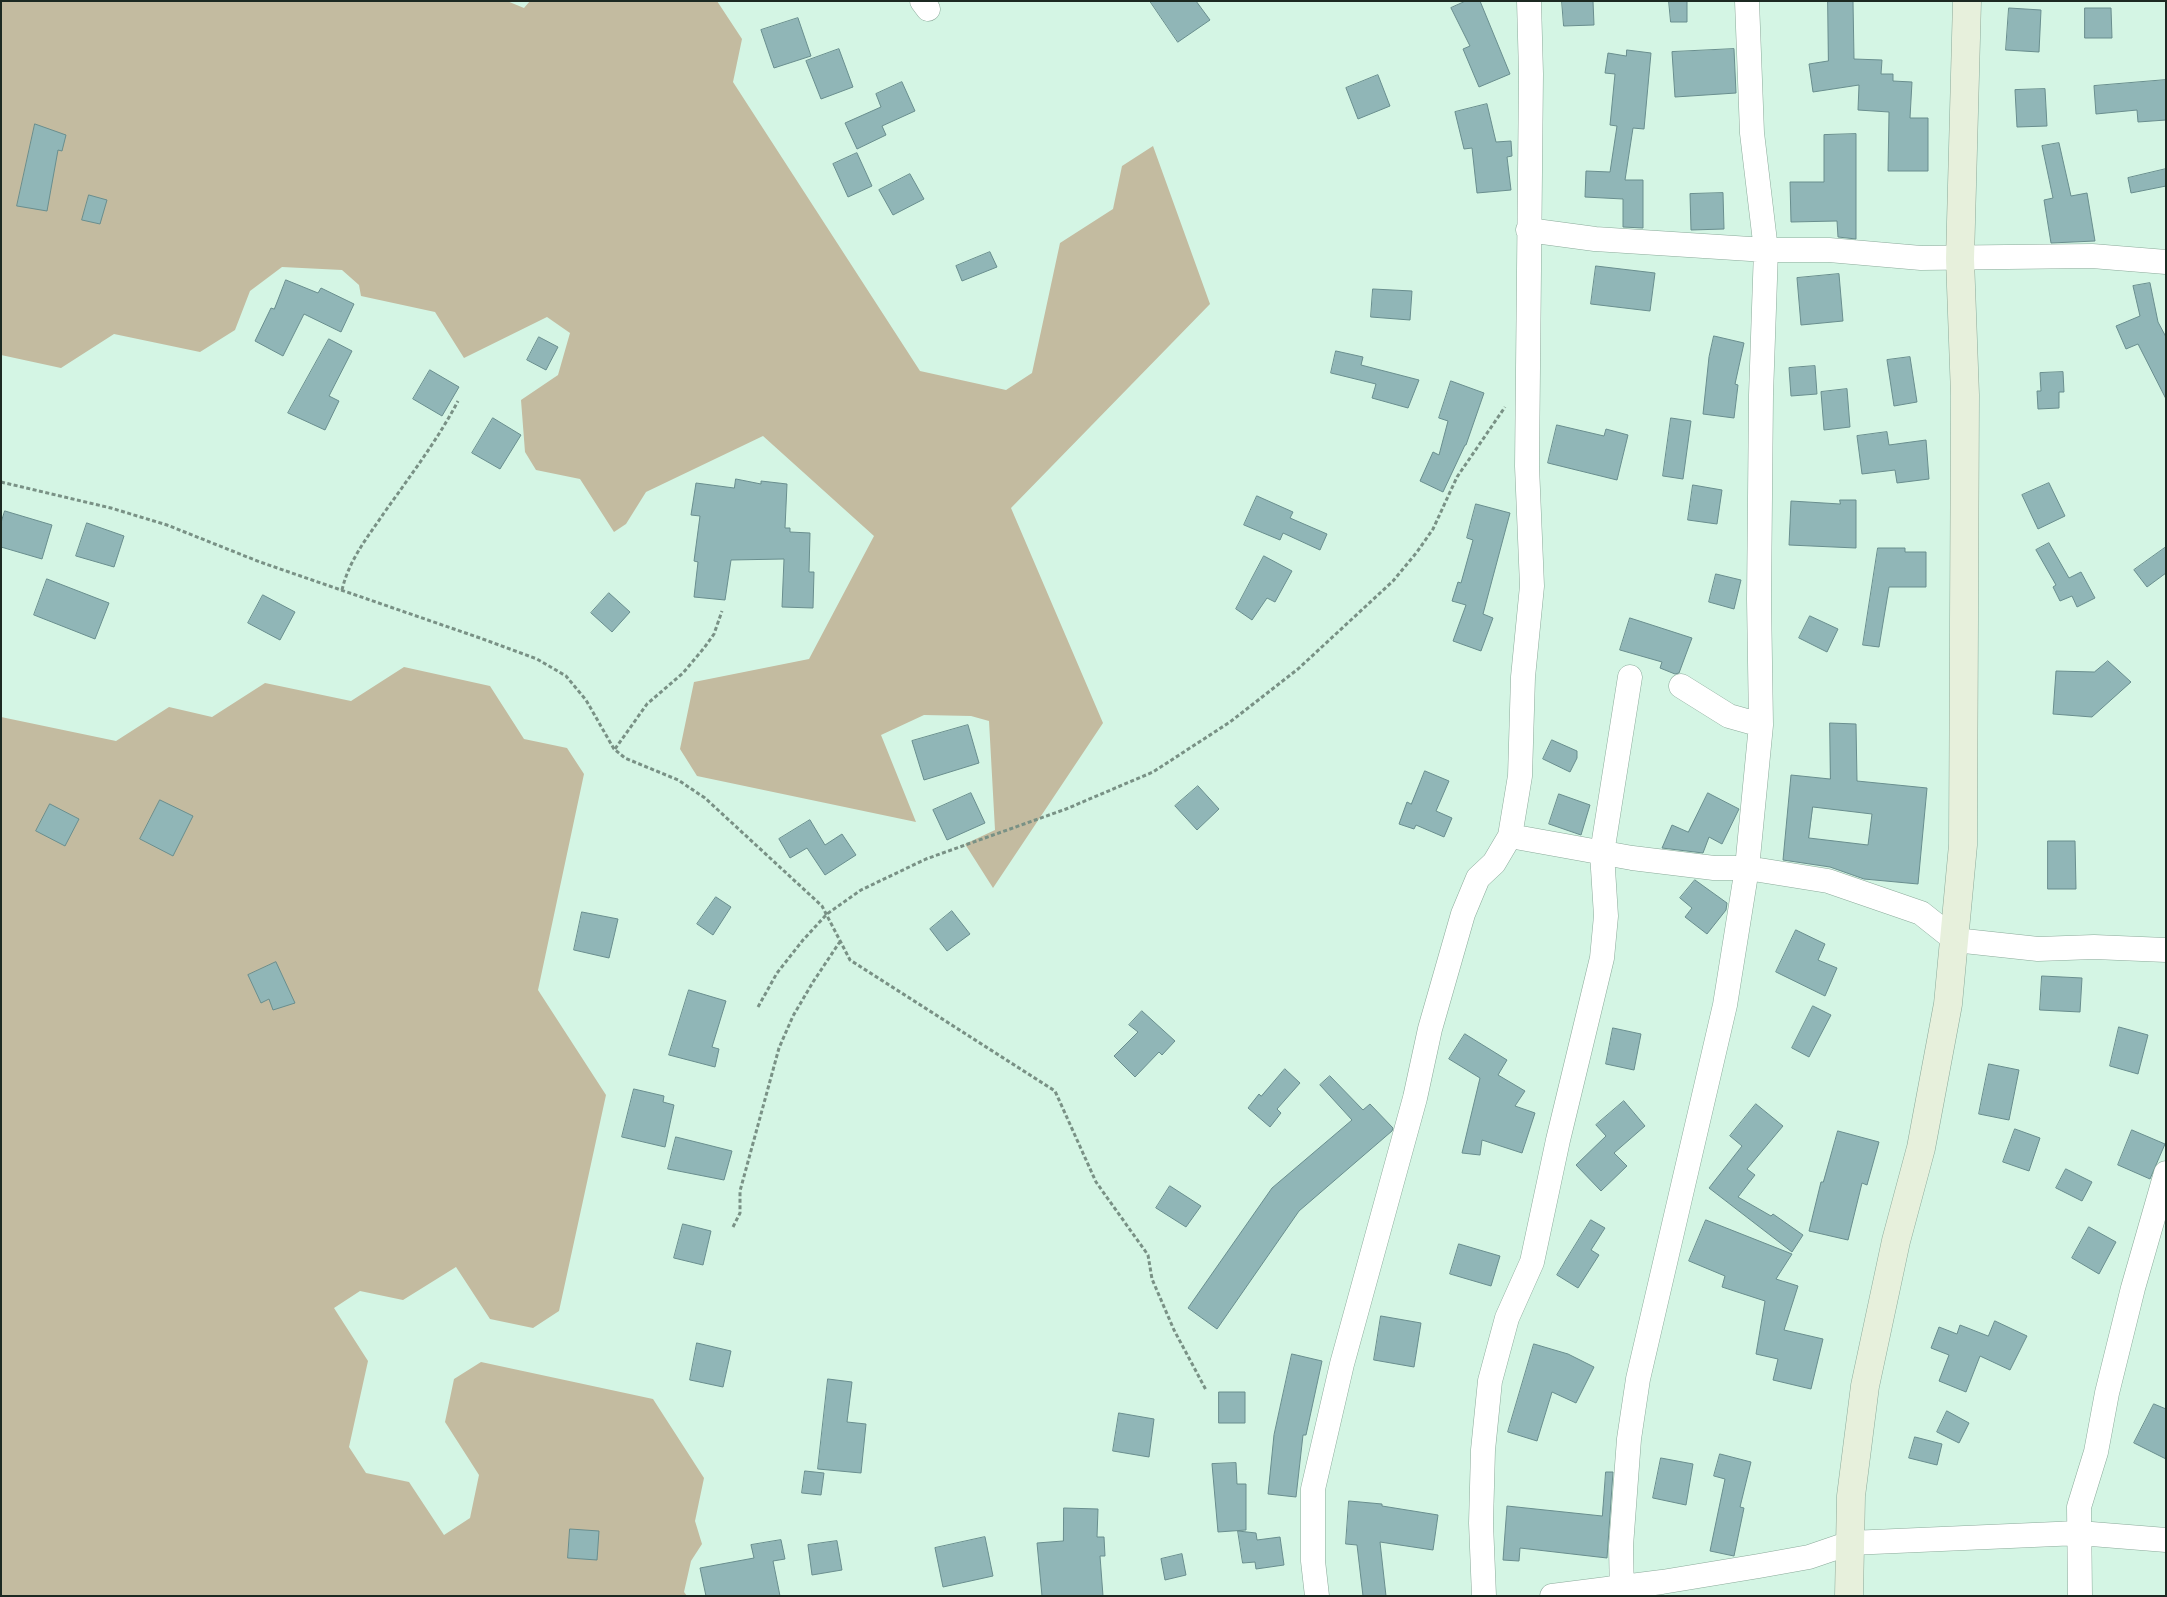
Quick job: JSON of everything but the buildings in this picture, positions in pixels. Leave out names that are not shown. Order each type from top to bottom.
[{"type":"main road","points":[[1849,1596],[1851,1496],[1865,1386],[1896,1241],[1922,1148],[1948,1004],[1963,844],[1966,549],[1965,395],[1960,259],[1967,1]]},
{"type":"street","points":[[1317,1596],[1313,1561],[1314,1489],[1342,1364],[1415,1098],[1430,1029],[1463,914],[1478,878],[1494,862],[1510,836],[1519,784],[1523,677],[1532,586],[1527,466],[1531,74],[1529,1]]},
{"type":"street","points":[[1622,1592],[1621,1546],[1629,1439],[1638,1378],[1725,1004],[1747,868],[1761,725],[1759,599],[1761,395],[1766,250],[1752,133],[1747,1]]},
{"type":"street","points":[[1528,230],[1594,239],[1766,250],[1828,250],[1882,256],[1960,259],[2092,256],[2166,262]]},
{"type":"street","points":[[1484,1596],[1481,1523],[1483,1450],[1490,1381],[1507,1318],[1532,1262],[1558,1140],[1602,958],[1606,916],[1602,853],[1630,677]]},
{"type":"street","points":[[1681,686],[1729,716],[1761,725]]},
{"type":"street","points":[[1510,836],[1602,853],[1714,868],[1747,868],[1828,881],[1921,912],[1955,940],[2038,949],[2094,947],[2166,950]]},
{"type":"street","points":[[2080,1596],[2079,1507],[2096,1452],[2107,1393],[2133,1288],[2166,1173]]},
{"type":"street","points":[[1552,1596],[1622,1592],[1809,1557],[1850,1544],[2079,1534],[2166,1540]]},
{"type":"path","points":[[342,590],[351,561],[441,433],[458,401]]},
{"type":"path","points":[[758,1007],[777,973],[827,914],[861,890],[899,871],[1019,824],[1066,809],[1153,772],[1230,722],[1305,662],[1393,582],[1433,529],[1457,477],[1507,404]]},
{"type":"path","points":[[1,482],[111,508],[167,526],[537,659],[566,676],[586,700],[614,749],[625,758],[678,780],[705,798],[807,892],[827,914],[850,960],[1055,1091],[1096,1182],[1148,1256],[1152,1279],[1174,1330],[1206,1390]]},
{"type":"path","points":[[614,749],[647,704],[683,673],[704,648],[714,634],[722,611]]},
{"type":"path","points":[[734,1227],[740,1213],[740,1190],[779,1048],[793,1016],[841,940]]},
{"type":"shaded area","points":[[1,1],[507,1],[524,8],[530,1],[717,1],[742,39],[733,82],[920,371],[1006,390],[1032,373],[1060,243],[1113,209],[1122,166],[1153,146],[1210,304],[1011,508],[1103,723],[993,888],[965,844],[995,830],[989,721],[971,716],[924,715],[881,735],[916,822],[697,776],[680,749],[694,682],[809,659],[874,536],[763,436],[646,492],[626,524],[614,532],[580,479],[536,470],[525,452],[521,400],[558,375],[570,333],[547,317],[464,358],[435,312],[361,296],[359,285],[342,270],[282,267],[250,291],[235,330],[200,352],[114,334],[61,368],[1,355]]},
{"type":"shaded area","points":[[404,667],[490,686],[524,739],[567,748],[584,774],[538,990],[606,1095],[559,1311],[533,1328],[490,1319],[456,1267],[403,1300],[360,1291],[334,1308],[368,1361],[349,1447],[366,1473],[409,1482],[444,1535],[470,1518],[479,1475],[445,1422],[454,1379],[481,1362],[653,1399],[704,1478],[695,1521],[702,1544],[691,1561],[684,1592],[687,1596],[1,1596],[1,717],[116,741],[169,707],[212,717],[265,683],[351,701]]}]
